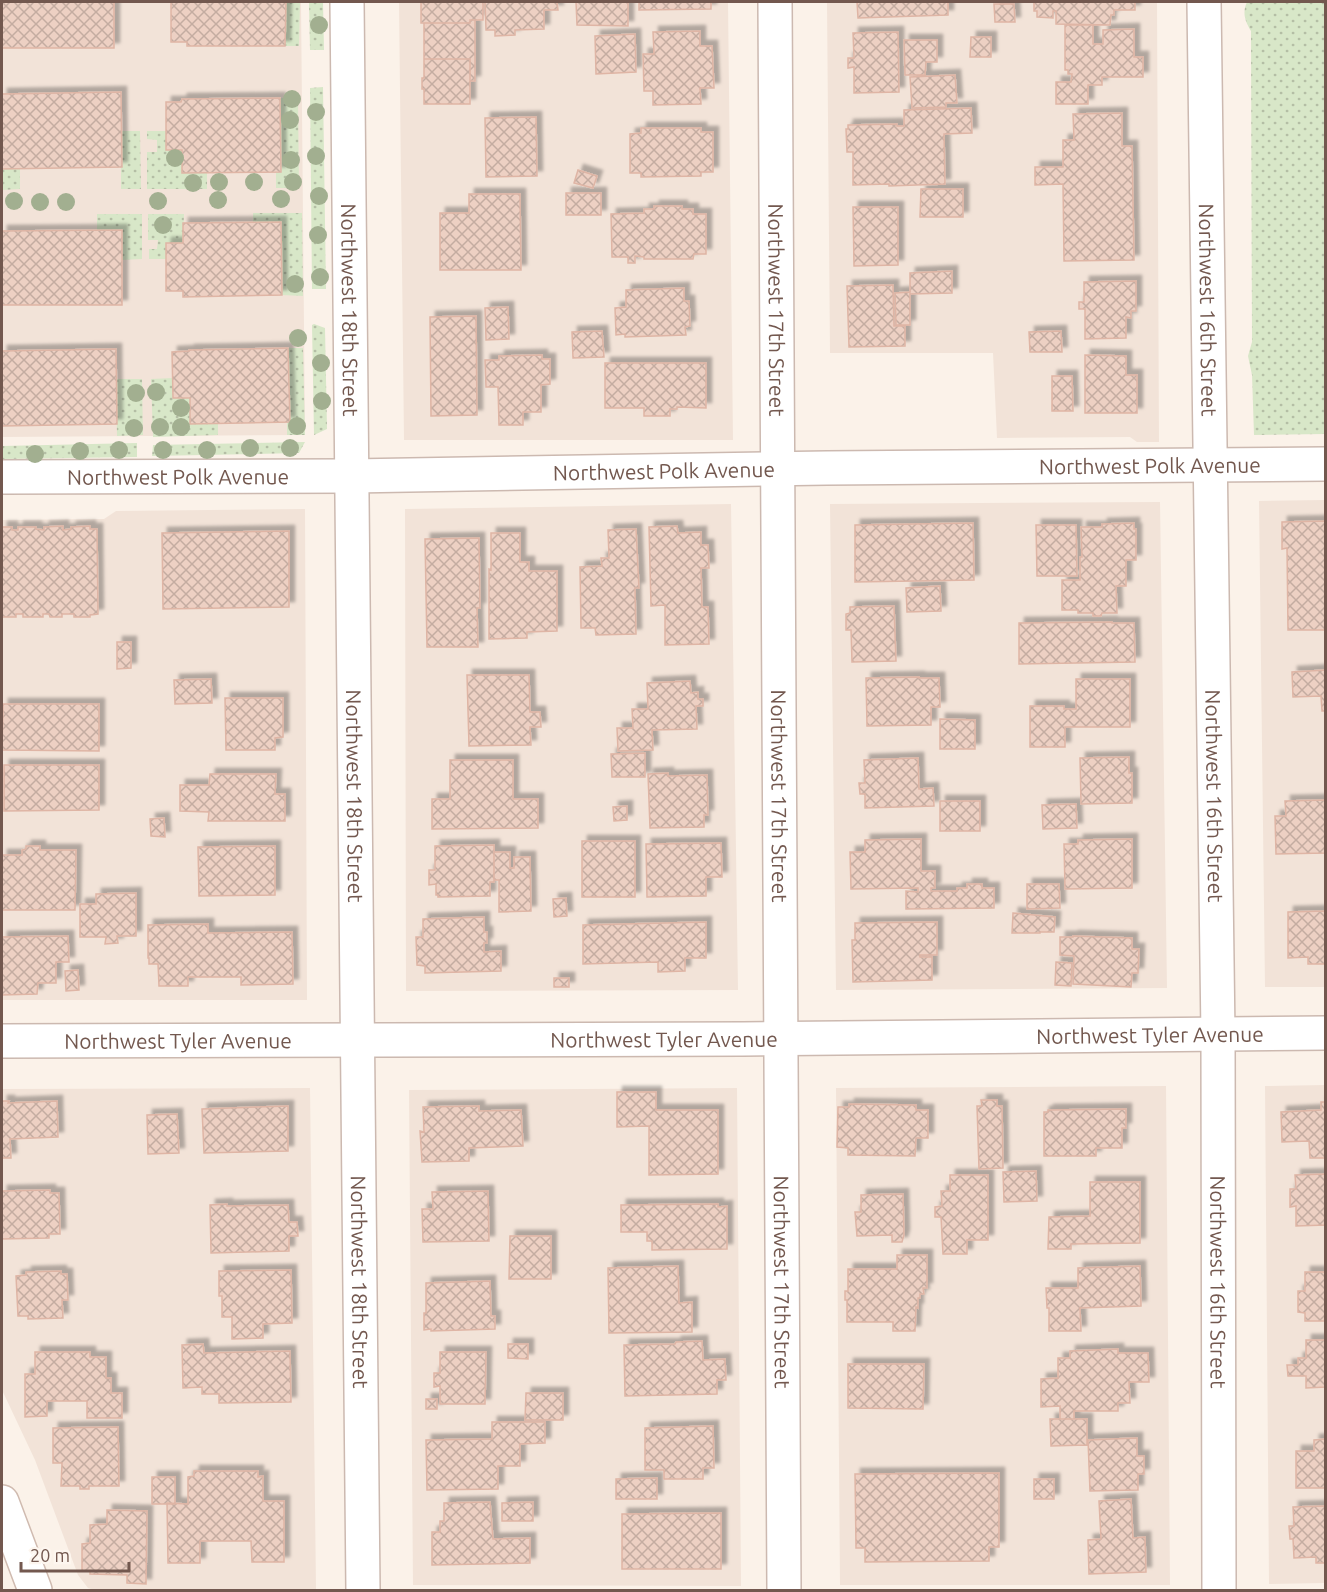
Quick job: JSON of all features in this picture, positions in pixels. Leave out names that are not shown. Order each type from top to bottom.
[{"type":"street","name":"Northwest 18th Street","points":[[347,2],[363,1590]]},
{"type":"street","name":"Northwest 17th Street","points":[[775,2],[784,1590]]},
{"type":"street","name":"Northwest 16th Street","points":[[1204,2],[1218,1035],[1219,1590]]},
{"type":"street","name":"Northwest Polk Avenue","points":[[2,477],[352,476],[1326,464]]},
{"type":"street","name":"Northwest Tyler Avenue","points":[[2,1041],[780,1039],[1326,1033]]},
{"type":"street","points":[[2,1502],[35,1590]]},
{"type":"shaded area","points":[[2,2],[301,2],[305,435],[2,437]]},
{"type":"shaded area","points":[[399,2],[728,2],[733,440],[404,440]]},
{"type":"shaded area","points":[[827,2],[1157,2],[1159,442],[1137,442],[1130,437],[997,438],[993,353],[830,353]]},
{"type":"shaded area","points":[[1325,500],[1325,987],[1265,987],[1259,501]]},
{"type":"shaded area","points":[[1160,502],[1167,988],[836,990],[830,504]]},
{"type":"shaded area","points":[[731,504],[738,990],[406,991],[405,509]]},
{"type":"shaded area","points":[[305,509],[307,1000],[2,1000],[2,520],[104,519],[116,511]]},
{"type":"shaded area","points":[[1325,1085],[1325,1583],[1269,1584],[1265,1086]]},
{"type":"shaded area","points":[[1166,1086],[1170,1585],[840,1585],[836,1088]]},
{"type":"shaded area","points":[[310,1088],[316,1589],[95,1590],[88,1588],[78,1575],[35,1460],[2,1390],[2,1089]]},
{"type":"shaded area","points":[[737,1088],[741,1586],[413,1585],[409,1090]]},
{"type":"green space","points":[[286,2],[300,2],[299,46],[285,46]]},
{"type":"green space","points":[[309,2],[323,2],[324,50],[310,50]]},
{"type":"green space","points":[[1247,2],[1325,2],[1325,434],[1254,435],[1252,375],[1248,356],[1252,342],[1251,31],[1245,17]]},
{"type":"green space","points":[[323,87],[326,289],[312,289],[310,88]]},
{"type":"green space","points":[[280,98],[298,98],[299,188],[276,188],[276,172],[281,172]]},
{"type":"green space","points":[[121,131],[140,131],[141,189],[121,189]]},
{"type":"green space","points":[[147,131],[166,131],[166,150],[182,150],[182,173],[207,173],[207,189],[147,189],[147,152],[157,152],[157,140],[147,139]]},
{"type":"green space","points":[[2,169],[20,169],[20,189],[2,190]]},
{"type":"green space","points":[[253,213],[302,213],[303,296],[282,295],[281,222],[253,222]]},
{"type":"green space","points":[[97,214],[142,214],[142,259],[122,260],[122,230],[97,230]]},
{"type":"green space","points":[[148,214],[184,214],[183,243],[166,243],[166,259],[149,259],[149,249],[157,249],[158,240],[148,240]]},
{"type":"green space","points":[[312,325],[325,328],[327,429],[314,435]]},
{"type":"green space","points":[[288,348],[303,348],[305,435],[287,435],[287,422],[290,421]]},
{"type":"green space","points":[[173,378],[173,398],[190,398],[190,424],[218,423],[218,435],[153,437],[151,379]]},
{"type":"green space","points":[[116,379],[142,379],[143,435],[117,436]]},
{"type":"green space","points":[[305,442],[299,453],[152,456],[153,445]]},
{"type":"green space","points":[[137,443],[137,457],[2,459],[2,446]]},
{"type":"building","points":[[2,2],[114,2],[114,48],[2,48]]},
{"type":"building","points":[[171,2],[286,2],[285,46],[187,46],[187,42],[171,42]]},
{"type":"building","points":[[421,2],[483,2],[483,20],[470,20],[470,23],[421,23]]},
{"type":"building","points":[[485,2],[557,2],[558,10],[544,10],[544,29],[515,30],[515,35],[495,36],[495,30],[486,30]]},
{"type":"building","points":[[576,2],[628,2],[628,26],[577,25]]},
{"type":"building","points":[[639,2],[711,2],[711,9],[639,10]]},
{"type":"building","points":[[857,2],[948,2],[948,15],[858,18]]},
{"type":"building","points":[[1034,2],[1135,2],[1135,10],[1114,10],[1110,25],[1056,24],[1056,11],[1053,11],[1053,18],[1037,17]]},
{"type":"building","points":[[994,4],[1014,4],[1015,22],[995,22]]},
{"type":"building","points":[[470,20],[475,20],[475,81],[470,81],[470,59],[424,59],[424,23],[470,23]]},
{"type":"building","points":[[1065,25],[1093,25],[1093,44],[1103,44],[1103,30],[1134,29],[1134,57],[1143,57],[1143,77],[1102,77],[1102,85],[1088,85],[1088,104],[1056,104],[1056,82],[1071,82],[1072,74],[1068,74],[1068,70],[1065,70]]},
{"type":"building","points":[[700,31],[700,46],[712,46],[714,88],[700,88],[701,104],[653,105],[653,91],[644,91],[643,54],[654,54],[653,32]]},
{"type":"building","points":[[898,32],[899,92],[854,93],[854,67],[848,68],[848,58],[854,58],[853,33]]},
{"type":"building","points":[[635,34],[636,72],[596,74],[595,36]]},
{"type":"building","points":[[971,37],[991,37],[991,57],[970,57]]},
{"type":"building","points":[[904,40],[937,40],[937,62],[926,62],[925,75],[905,75]]},
{"type":"building","points":[[424,59],[470,59],[470,104],[424,104],[422,78],[424,78]]},
{"type":"building","points":[[955,75],[957,103],[946,103],[946,107],[912,108],[910,77]]},
{"type":"building","points":[[121,92],[122,167],[2,169],[2,94]]},
{"type":"building","points":[[280,98],[281,172],[182,173],[182,150],[166,150],[166,102],[181,102],[182,99]]},
{"type":"building","points":[[971,108],[972,133],[944,134],[945,184],[853,185],[853,152],[847,152],[846,129],[848,125],[897,124],[897,126],[904,126],[904,110]]},
{"type":"building","points":[[1122,113],[1122,146],[1132,146],[1134,260],[1064,261],[1063,184],[1035,185],[1035,167],[1063,167],[1063,140],[1074,140],[1073,114]]},
{"type":"building","points":[[536,117],[537,176],[486,177],[485,118]]},
{"type":"building","points":[[641,128],[701,128],[701,132],[713,132],[713,172],[701,172],[701,176],[641,177],[641,173],[630,173],[630,134],[641,133]]},
{"type":"building","points":[[578,170],[597,176],[593,188],[574,183]]},
{"type":"building","points":[[921,189],[963,189],[963,217],[920,217]]},
{"type":"building","points":[[566,193],[601,193],[601,215],[566,215]]},
{"type":"building","points":[[469,194],[520,194],[521,270],[440,270],[440,213],[469,213]]},
{"type":"building","points":[[654,206],[682,206],[682,209],[693,209],[693,214],[706,214],[706,254],[694,254],[693,259],[644,259],[644,257],[635,256],[635,263],[628,263],[628,257],[612,257],[611,214],[644,213],[644,209],[654,209]]},
{"type":"building","points":[[853,207],[898,207],[898,265],[854,266]]},
{"type":"building","points":[[281,222],[282,295],[183,297],[183,291],[166,291],[166,243],[183,243],[183,223]]},
{"type":"building","points":[[122,230],[122,305],[2,305],[2,231]]},
{"type":"building","points":[[952,271],[952,293],[910,294],[910,273]]},
{"type":"building","points":[[1136,281],[1136,311],[1131,311],[1131,318],[1126,317],[1126,338],[1085,339],[1085,309],[1079,309],[1079,302],[1084,302],[1084,282]]},
{"type":"building","points":[[893,285],[894,326],[905,326],[905,346],[849,347],[847,286]]},
{"type":"building","points":[[684,288],[684,301],[689,301],[690,326],[685,327],[686,335],[625,337],[625,334],[616,335],[615,308],[626,307],[626,290]]},
{"type":"building","points":[[910,292],[910,325],[896,325],[895,293]]},
{"type":"building","points":[[508,307],[509,339],[486,340],[485,308]]},
{"type":"building","points":[[476,316],[477,415],[431,416],[430,317]]},
{"type":"building","points":[[602,331],[604,357],[573,358],[572,332]]},
{"type":"building","points":[[1061,331],[1062,352],[1030,352],[1029,332]]},
{"type":"building","points":[[288,348],[290,422],[190,424],[190,398],[173,398],[172,352]]},
{"type":"building","points":[[116,349],[117,424],[2,426],[2,351]]},
{"type":"building","points":[[542,355],[542,359],[550,359],[550,384],[541,385],[541,412],[523,412],[523,425],[499,425],[498,387],[486,387],[485,360],[499,360],[499,356]]},
{"type":"building","points":[[1085,355],[1126,356],[1126,375],[1137,375],[1137,413],[1085,413]]},
{"type":"building","points":[[605,363],[706,363],[706,408],[677,407],[677,409],[670,409],[670,416],[644,416],[644,408],[605,408]]},
{"type":"building","points":[[1052,376],[1072,376],[1073,411],[1052,411]]},
{"type":"building","points":[[1326,521],[1326,630],[1288,630],[1287,548],[1282,549],[1282,522]]},
{"type":"building","points":[[973,523],[974,580],[855,582],[855,525]]},
{"type":"building","points":[[1134,523],[1136,560],[1126,560],[1126,586],[1116,586],[1117,613],[1102,613],[1101,616],[1093,616],[1093,613],[1078,613],[1078,610],[1062,610],[1062,580],[1080,580],[1081,527]]},
{"type":"building","points":[[1036,525],[1076,525],[1077,576],[1037,576]]},
{"type":"building","points":[[63,526],[63,530],[90,526],[90,529],[97,529],[98,614],[90,615],[90,617],[62,614],[62,617],[50,617],[49,614],[43,614],[43,617],[23,617],[23,614],[16,614],[16,617],[2,617],[2,527],[12,527],[12,530],[18,530],[18,527],[36,527],[36,529],[44,530],[44,527]]},
{"type":"building","points":[[677,526],[678,533],[701,532],[701,545],[708,545],[709,568],[701,568],[702,607],[708,607],[709,644],[665,645],[665,605],[651,606],[649,527]]},
{"type":"building","points":[[636,529],[639,588],[635,588],[636,634],[596,635],[595,628],[581,628],[580,567],[602,566],[601,558],[609,558],[608,530]]},
{"type":"building","points":[[289,531],[289,607],[163,609],[162,533]]},
{"type":"building","points":[[491,533],[520,533],[520,562],[529,562],[529,571],[557,571],[557,631],[527,632],[527,638],[489,639]]},
{"type":"building","points":[[479,538],[478,647],[427,647],[425,539]]},
{"type":"building","points":[[940,586],[941,611],[907,612],[906,588]]},
{"type":"building","points":[[894,606],[896,661],[852,662],[851,630],[846,630],[846,614],[850,613],[850,607]]},
{"type":"building","points":[[1019,623],[1134,623],[1135,662],[1019,664]]},
{"type":"building","points":[[117,642],[131,642],[131,668],[117,669]]},
{"type":"building","points":[[1326,670],[1326,711],[1322,711],[1321,696],[1293,697],[1292,672]]},
{"type":"building","points":[[467,675],[529,675],[530,712],[540,712],[541,727],[530,727],[531,745],[469,746]]},
{"type":"building","points":[[866,678],[939,678],[940,707],[931,707],[931,725],[867,726]]},
{"type":"building","points":[[211,679],[212,703],[175,704],[174,680]]},
{"type":"building","points":[[1076,679],[1130,679],[1130,727],[1065,727],[1065,747],[1030,747],[1030,706],[1064,706],[1064,709],[1076,709]]},
{"type":"building","points":[[690,681],[691,693],[698,692],[698,699],[703,699],[703,706],[696,706],[697,729],[652,730],[653,750],[618,751],[617,728],[633,728],[632,709],[648,709],[647,683]]},
{"type":"building","points":[[225,698],[283,698],[283,737],[275,738],[275,750],[226,750]]},
{"type":"building","points":[[3,704],[99,704],[99,751],[2,750]]},
{"type":"building","points":[[940,719],[975,720],[975,749],[940,749]]},
{"type":"building","points":[[645,753],[645,777],[612,777],[611,754]]},
{"type":"building","points":[[1129,757],[1129,773],[1132,773],[1132,803],[1081,804],[1080,758]]},
{"type":"building","points":[[918,758],[919,789],[933,788],[934,806],[865,808],[865,794],[860,794],[859,783],[865,783],[864,760]]},
{"type":"building","points":[[450,760],[513,760],[513,799],[538,799],[538,828],[432,829],[432,799],[450,799]]},
{"type":"building","points":[[4,765],[99,765],[99,810],[4,811]]},
{"type":"building","points":[[668,773],[668,776],[707,775],[708,815],[704,815],[704,827],[650,828],[648,774]]},
{"type":"building","points":[[210,774],[276,774],[275,794],[285,794],[285,821],[208,821],[209,812],[180,811],[180,785],[209,785]]},
{"type":"building","points":[[1326,800],[1326,853],[1276,854],[1275,816],[1286,816],[1285,801]]},
{"type":"building","points":[[940,801],[980,801],[980,831],[940,831]]},
{"type":"building","points":[[1076,804],[1077,828],[1043,829],[1042,805]]},
{"type":"building","points":[[627,806],[627,820],[614,821],[613,807]]},
{"type":"building","points":[[164,818],[165,837],[151,836],[150,819]]},
{"type":"building","points":[[921,839],[921,871],[935,871],[935,888],[931,888],[931,891],[957,891],[957,888],[967,888],[967,884],[982,884],[982,888],[994,888],[994,908],[906,909],[906,891],[918,892],[918,888],[851,889],[850,852],[865,852],[865,840]]},
{"type":"building","points":[[1132,839],[1132,888],[1065,889],[1064,844],[1078,844],[1078,840]]},
{"type":"building","points":[[582,841],[635,841],[635,897],[582,897]]},
{"type":"building","points":[[721,843],[722,877],[706,877],[706,896],[647,897],[646,844]]},
{"type":"building","points":[[494,845],[494,882],[490,882],[490,896],[438,897],[436,895],[436,884],[429,885],[429,870],[435,870],[435,846]]},
{"type":"building","points":[[26,846],[40,846],[40,850],[76,850],[75,910],[2,910],[2,855],[22,855],[22,850],[26,849]]},
{"type":"building","points":[[275,846],[275,895],[199,896],[198,847]]},
{"type":"building","points":[[494,852],[510,852],[510,868],[514,868],[514,857],[530,857],[531,911],[499,912],[499,880],[494,880]]},
{"type":"building","points":[[1027,884],[1059,884],[1060,908],[1027,909]]},
{"type":"building","points":[[136,893],[136,936],[117,936],[118,943],[105,944],[106,937],[80,937],[80,904],[96,904],[96,894]]},
{"type":"building","points":[[566,898],[567,916],[554,917],[553,899]]},
{"type":"building","points":[[1326,911],[1326,964],[1308,964],[1308,957],[1288,958],[1288,912]]},
{"type":"building","points":[[1013,913],[1055,917],[1054,932],[1012,933]]},
{"type":"building","points":[[484,917],[487,943],[484,943],[484,952],[501,951],[501,971],[425,973],[425,966],[417,965],[416,937],[423,937],[423,919]]},
{"type":"building","points":[[706,922],[706,958],[685,958],[685,971],[658,972],[658,962],[583,964],[583,925]]},
{"type":"building","points":[[937,922],[937,955],[920,955],[920,957],[932,957],[932,980],[853,982],[852,940],[855,940],[855,923]]},
{"type":"building","points":[[208,924],[208,933],[292,932],[293,984],[241,985],[241,977],[188,977],[188,986],[159,986],[158,964],[149,964],[148,925]]},
{"type":"building","points":[[68,936],[69,962],[56,962],[56,983],[38,983],[37,994],[2,995],[2,937]]},
{"type":"building","points":[[1060,937],[1132,938],[1132,949],[1139,949],[1138,973],[1132,973],[1131,987],[1073,984],[1074,956],[1060,955]]},
{"type":"building","points":[[1056,962],[1072,963],[1071,986],[1055,985]]},
{"type":"building","points":[[78,970],[79,990],[66,991],[65,971]]},
{"type":"building","points":[[554,978],[569,978],[569,987],[554,987]]},
{"type":"building","points":[[617,1092],[656,1092],[656,1110],[718,1110],[718,1174],[649,1175],[649,1126],[617,1127]]},
{"type":"building","points":[[981,1100],[997,1100],[997,1106],[1002,1106],[1003,1168],[979,1169],[977,1106],[982,1106]]},
{"type":"building","points":[[2,1101],[9,1101],[8,1103],[57,1101],[58,1137],[10,1139],[11,1158],[2,1158]]},
{"type":"building","points":[[1321,1102],[1326,1102],[1326,1158],[1310,1158],[1309,1141],[1282,1142],[1281,1112],[1321,1110]]},
{"type":"building","points":[[849,1104],[916,1105],[916,1110],[928,1110],[928,1138],[916,1138],[915,1156],[848,1155],[848,1148],[837,1147],[838,1107],[849,1107]]},
{"type":"building","points":[[288,1106],[288,1151],[204,1153],[202,1109]]},
{"type":"building","points":[[479,1106],[479,1111],[521,1110],[523,1146],[469,1148],[469,1161],[422,1162],[420,1131],[424,1132],[423,1107]]},
{"type":"building","points":[[1126,1109],[1126,1128],[1122,1128],[1122,1148],[1096,1148],[1096,1156],[1044,1156],[1044,1112],[1048,1110]]},
{"type":"building","points":[[177,1114],[179,1153],[148,1154],[147,1115]]},
{"type":"building","points":[[1036,1171],[1037,1201],[1004,1202],[1003,1172]]},
{"type":"building","points":[[1326,1174],[1326,1225],[1296,1226],[1296,1206],[1290,1207],[1290,1189],[1296,1189],[1295,1175]]},
{"type":"building","points":[[950,1175],[988,1175],[988,1240],[967,1240],[967,1254],[943,1254],[941,1217],[935,1217],[935,1207],[942,1206],[941,1191],[950,1191]]},
{"type":"building","points":[[1090,1182],[1140,1182],[1140,1243],[1071,1244],[1071,1249],[1048,1249],[1049,1217],[1090,1216]]},
{"type":"building","points":[[50,1190],[50,1193],[59,1193],[60,1234],[49,1234],[49,1238],[2,1239],[2,1191]]},
{"type":"building","points":[[488,1191],[489,1241],[423,1242],[422,1209],[433,1209],[432,1192]]},
{"type":"building","points":[[903,1194],[904,1235],[902,1242],[892,1242],[892,1235],[857,1236],[855,1212],[861,1212],[861,1195]]},
{"type":"building","points":[[227,1204],[227,1206],[288,1205],[289,1222],[297,1222],[298,1236],[289,1236],[289,1251],[211,1253],[210,1205]]},
{"type":"building","points":[[718,1204],[718,1207],[727,1206],[727,1249],[652,1250],[652,1241],[647,1241],[647,1232],[621,1232],[621,1205]]},
{"type":"building","points":[[510,1236],[551,1236],[551,1279],[509,1279]]},
{"type":"building","points":[[897,1255],[927,1255],[927,1288],[923,1288],[924,1294],[920,1294],[918,1298],[915,1331],[893,1331],[893,1322],[847,1322],[845,1291],[848,1291],[848,1269],[897,1269]]},
{"type":"building","points":[[678,1266],[679,1303],[692,1302],[692,1332],[609,1333],[608,1268]]},
{"type":"building","points":[[1140,1266],[1141,1306],[1080,1308],[1081,1331],[1049,1331],[1046,1288],[1078,1288],[1078,1268]]},
{"type":"building","points":[[291,1270],[292,1323],[263,1324],[263,1338],[232,1339],[232,1317],[222,1317],[219,1271]]},
{"type":"building","points":[[61,1271],[61,1274],[67,1274],[68,1300],[62,1300],[63,1318],[28,1319],[28,1316],[18,1316],[16,1276],[26,1275],[26,1272]]},
{"type":"building","points":[[1305,1272],[1326,1272],[1326,1321],[1305,1321],[1305,1313],[1298,1312],[1298,1291],[1305,1291]]},
{"type":"building","points":[[490,1281],[491,1316],[495,1316],[495,1329],[424,1330],[426,1283]]},
{"type":"building","points":[[1306,1340],[1326,1340],[1326,1387],[1306,1388],[1306,1376],[1288,1376],[1287,1365],[1298,1365],[1298,1358],[1306,1358]]},
{"type":"building","points":[[702,1341],[703,1360],[725,1359],[726,1380],[717,1380],[717,1394],[625,1396],[624,1345]]},
{"type":"building","points":[[203,1344],[204,1353],[290,1351],[291,1402],[219,1403],[219,1394],[202,1394],[202,1387],[183,1388],[182,1345]]},
{"type":"building","points":[[508,1344],[528,1344],[528,1359],[508,1358]]},
{"type":"building","points":[[1118,1349],[1118,1353],[1148,1353],[1149,1382],[1129,1382],[1130,1403],[1118,1403],[1118,1411],[1074,1411],[1074,1419],[1060,1419],[1060,1406],[1041,1407],[1041,1379],[1058,1378],[1058,1358],[1070,1358],[1070,1351]]},
{"type":"building","points":[[35,1352],[90,1352],[90,1357],[106,1357],[106,1378],[111,1378],[111,1393],[122,1393],[122,1418],[87,1418],[87,1401],[47,1401],[47,1416],[25,1417],[25,1374],[35,1374]]},
{"type":"building","points":[[440,1352],[486,1352],[485,1404],[440,1404],[440,1386],[434,1387],[434,1373],[440,1373]]},
{"type":"building","points":[[848,1364],[924,1364],[923,1409],[848,1408]]},
{"type":"building","points":[[526,1393],[563,1393],[563,1420],[525,1420]]},
{"type":"building","points":[[426,1399],[437,1399],[437,1409],[426,1409]]},
{"type":"building","points":[[1050,1419],[1087,1419],[1087,1445],[1051,1446]]},
{"type":"building","points":[[492,1422],[545,1422],[545,1443],[520,1444],[520,1466],[498,1466],[498,1489],[427,1490],[426,1440],[492,1439]]},
{"type":"building","points":[[713,1426],[714,1468],[703,1468],[703,1479],[664,1479],[664,1470],[645,1470],[645,1428]]},
{"type":"building","points":[[118,1427],[119,1486],[89,1486],[89,1489],[80,1489],[80,1486],[61,1486],[62,1463],[53,1463],[53,1428]]},
{"type":"building","points":[[1137,1438],[1137,1456],[1144,1456],[1144,1474],[1138,1474],[1138,1490],[1090,1491],[1088,1440]]},
{"type":"building","points":[[1326,1439],[1326,1488],[1296,1488],[1296,1451],[1314,1451],[1314,1440]]},
{"type":"building","points":[[194,1471],[258,1471],[258,1477],[263,1476],[263,1501],[284,1501],[284,1562],[252,1562],[251,1541],[200,1541],[200,1563],[168,1563],[167,1503],[188,1504],[188,1477],[194,1476]]},
{"type":"building","points":[[999,1473],[999,1547],[989,1547],[989,1561],[865,1562],[865,1548],[856,1548],[855,1474]]},
{"type":"building","points":[[152,1477],[175,1477],[175,1504],[152,1504]]},
{"type":"building","points":[[657,1478],[657,1499],[616,1499],[616,1479]]},
{"type":"building","points":[[1034,1479],[1054,1479],[1054,1499],[1034,1499]]},
{"type":"building","points":[[1131,1499],[1133,1538],[1145,1537],[1146,1572],[1089,1574],[1088,1540],[1101,1539],[1099,1501]]},
{"type":"building","points":[[490,1502],[493,1539],[530,1538],[530,1563],[432,1565],[432,1532],[440,1532],[440,1521],[444,1521],[444,1503]]},
{"type":"building","points":[[533,1502],[533,1521],[502,1521],[502,1503]]},
{"type":"building","points":[[1326,1506],[1326,1563],[1316,1563],[1316,1557],[1294,1558],[1293,1539],[1290,1539],[1289,1526],[1294,1526],[1293,1507]]},
{"type":"building","points":[[107,1510],[147,1511],[146,1584],[127,1583],[127,1575],[90,1574],[90,1571],[82,1571],[82,1544],[90,1543],[90,1525],[107,1524]]},
{"type":"building","points":[[721,1513],[721,1569],[622,1569],[622,1514]]}]
